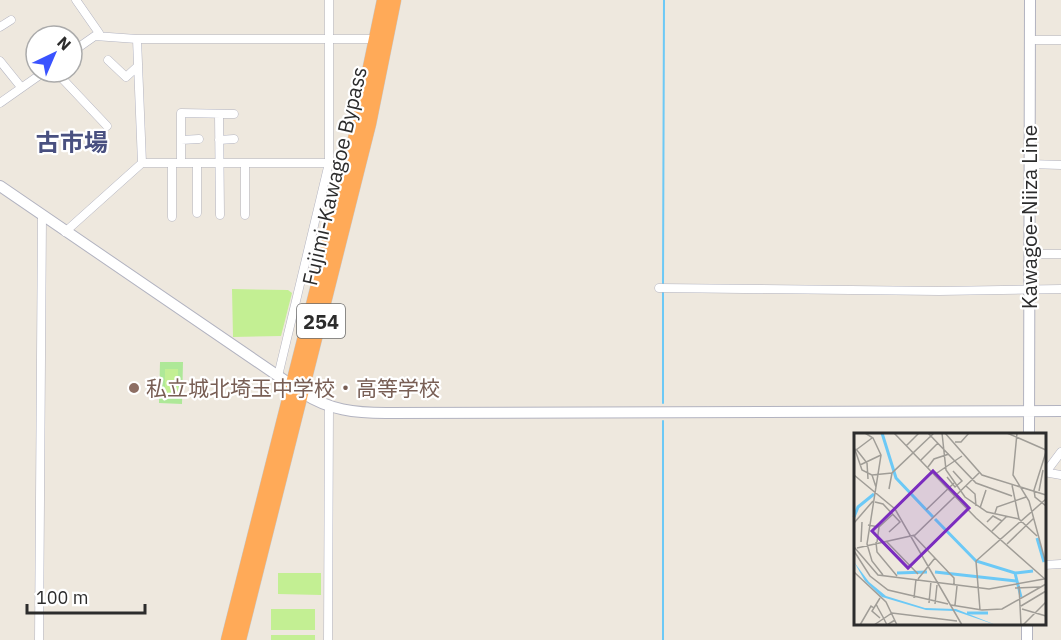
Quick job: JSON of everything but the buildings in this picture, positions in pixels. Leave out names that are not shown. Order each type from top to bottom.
[{"type":"highway","name":"Fujimi-Kawagoe Bypass","points":[[239,640],[353,149],[384,0]]},
{"type":"highway","name":"Fujimi-Kawagoe Bypass","points":[[228,640],[369,124],[394,0]]},
{"type":"street","points":[[76,0],[99,33],[84,44]]},
{"type":"street","points":[[279,376],[329,163],[329,0]]},
{"type":"street","name":"Kawagoe-Niiza Line","points":[[1029,433],[1030,0]]},
{"type":"street","points":[[0,27],[11,20]]},
{"type":"street","points":[[95,36],[137,39],[377,39]]},
{"type":"street","points":[[137,39],[142,163]]},
{"type":"street","points":[[1029,40],[1061,40]]},
{"type":"street","points":[[108,60],[126,77],[138,66]]},
{"type":"street","points":[[0,61],[21,87]]},
{"type":"street","points":[[0,103],[26,84]]},
{"type":"street","points":[[67,84],[107,126]]},
{"type":"street","points":[[181,163],[181,113],[234,114]]},
{"type":"street","points":[[219,114],[220,216]]},
{"type":"street","points":[[181,140],[199,139]]},
{"type":"street","points":[[219,140],[234,139]]},
{"type":"street","points":[[65,232],[142,163],[329,163]]},
{"type":"street","points":[[197,163],[197,213]]},
{"type":"street","points":[[245,163],[245,215]]},
{"type":"street","points":[[172,164],[172,217]]},
{"type":"street","points":[[1029,165],[1061,165]]},
{"type":"street","points":[[0,186],[297,389],[329,406],[353,412],[1061,411]]},
{"type":"street","points":[[39,640],[42,216]]},
{"type":"street","points":[[1029,254],[1061,254]]},
{"type":"street","points":[[659,288],[939,291],[1061,289]]},
{"type":"street","points":[[328,640],[329,406]]},
{"type":"street","points":[[1046,471],[1061,452]]},
{"type":"street","points":[[1046,472],[1061,475]]},
{"type":"street","points":[[1046,565],[1061,564]]},
{"type":"green space","points":[[232,289],[288,290],[292,293],[281,336],[233,337]]},
{"type":"green space","points":[[160,362],[183,362],[182,404],[159,403]]},
{"type":"green space","points":[[165,369],[178,369],[178,397],[165,397]]},
{"type":"green space","points":[[278,573],[321,573],[321,595],[278,594]]},
{"type":"green space","points":[[271,609],[315,609],[315,630],[271,630]]},
{"type":"green space","points":[[271,635],[315,635],[315,640],[271,640]]},
{"type":"waterway","points":[[663,285],[664,0]]},
{"type":"waterway","points":[[663,291],[663,403]]},
{"type":"waterway","points":[[663,421],[663,640]]},
{"type":"place","name":"私立城北埼玉中学校・高等学校","points":[[134,388]]},
{"type":"district","name":"古市場","points":[[72,142]]}]
